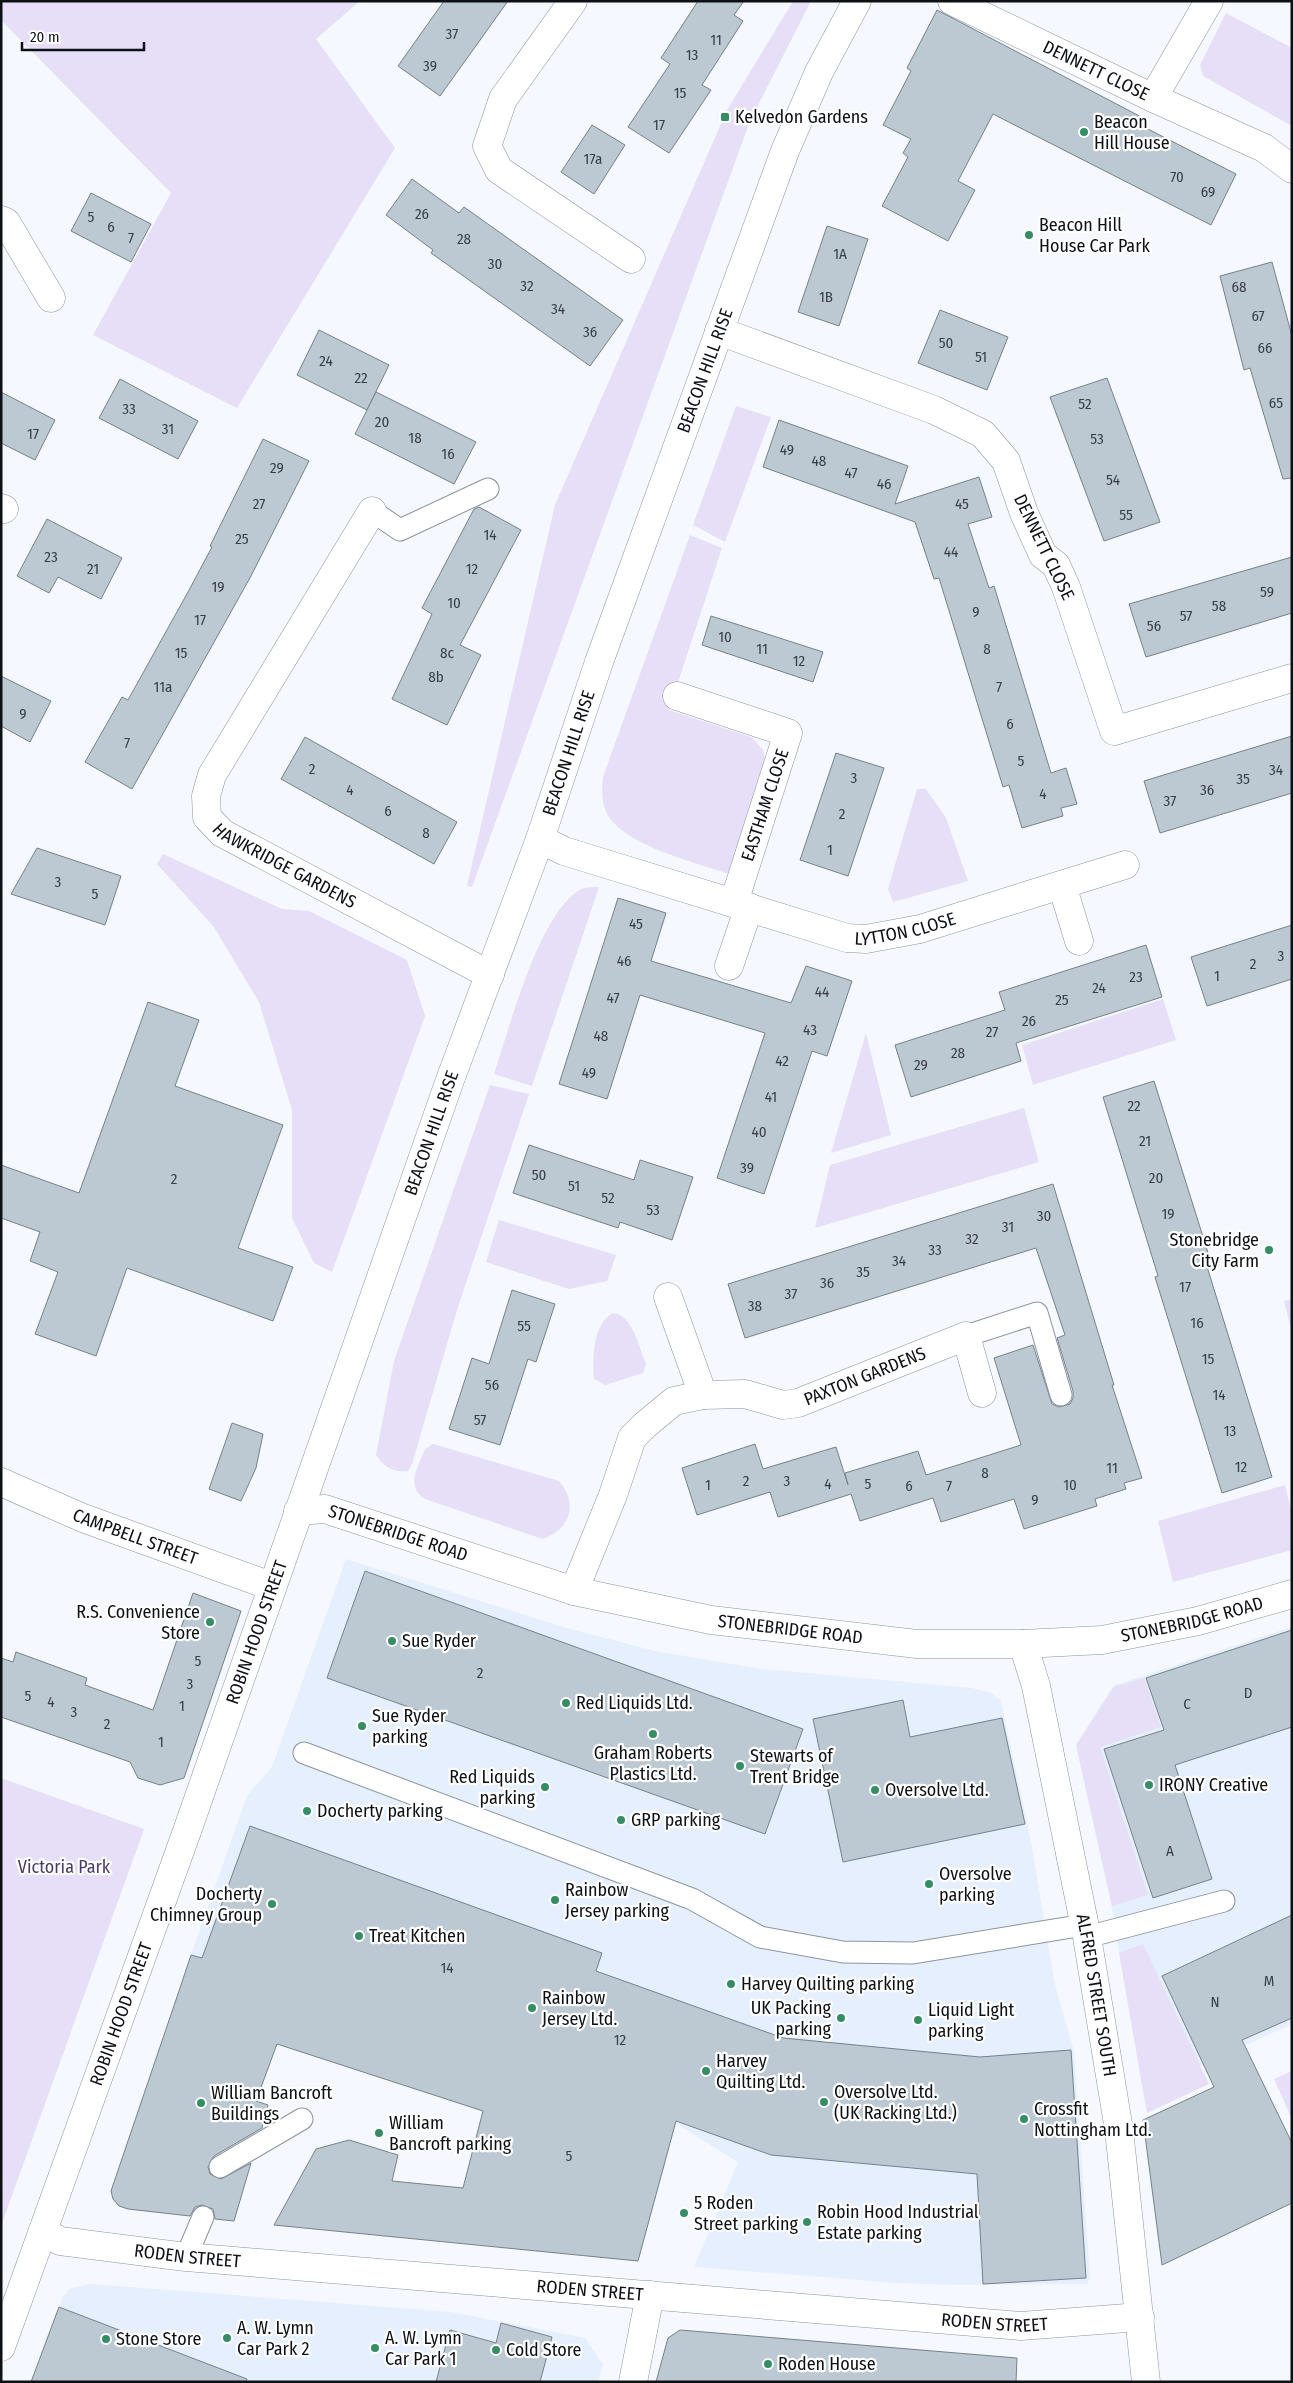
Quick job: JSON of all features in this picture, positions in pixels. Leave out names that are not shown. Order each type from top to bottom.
[{"type":"street","points":[[573,1],[503,99],[487,146],[499,170],[631,259]]},
{"type":"street","name":"BEACON HILL RISE","points":[[298,1511],[450,1080],[540,839],[599,662],[785,151],[819,72],[857,1]]},
{"type":"street","name":"DENNETT CLOSE","points":[[952,1],[1153,98],[1264,148],[1292,169]]},
{"type":"street","points":[[1153,98],[1209,1]]},
{"type":"street","points":[[1,220],[6,222],[51,298]]},
{"type":"street","name":"DENNETT CLOSE","points":[[719,331],[934,410],[983,434],[1006,461],[1024,513],[1043,555],[1056,565],[1066,587],[1114,731],[1292,678]]},
{"type":"street","name":"HAWKRIDGE GARDENS","points":[[372,511],[212,775],[206,796],[207,817],[222,833],[490,975]]},
{"type":"street","name":"EASTHAM CLOSE","points":[[677,696],[788,733],[741,905]]},
{"type":"street","name":"LYTTON CLOSE","points":[[540,839],[564,851],[847,938],[866,939],[920,928],[1125,865]]},
{"type":"street","points":[[1062,885],[1079,941]]},
{"type":"street","points":[[729,966],[741,905]]},
{"type":"street","points":[[668,1297],[703,1395]]},
{"type":"street","points":[[966,1336],[982,1393]]},
{"type":"street","name":"PAXTON GARDENS","points":[[574,1590],[613,1495],[632,1438],[674,1401],[703,1395],[745,1394],[783,1405],[798,1403],[966,1336]]},
{"type":"street","name":"CAMPBELL STREET","points":[[1,1482],[83,1518],[271,1586]]},
{"type":"street","name":"STONEBRIDGE ROAD","points":[[298,1511],[326,1508],[574,1590],[711,1620],[916,1644],[1023,1644],[1102,1640],[1198,1621],[1292,1594]]},
{"type":"street","name":"ROBIN HOOD STREET","points":[[1,2347],[186,1834],[298,1511]]},
{"type":"street","name":"ALFRED STREET SOUTH","points":[[1023,1644],[1036,1686],[1085,1931],[1119,2130],[1146,2382]]},
{"type":"street","name":"RODEN STREET","points":[[43,2231],[60,2241],[186,2257],[1021,2326],[1140,2316]]},
{"type":"street","points":[[633,2382],[650,2295]]},
{"type":"lane","points":[[372,511],[400,530],[488,489]]},
{"type":"lane","points":[[966,1336],[1037,1313],[1061,1395]]},
{"type":"lane","points":[[304,1753],[692,1899],[760,1936],[843,1952],[914,1953],[1085,1931],[1224,1901]]},
{"type":"lane","points":[[220,2167],[302,2119]]},
{"type":"lane","points":[[186,2257],[203,2217]]},
{"type":"shaded area","points":[[346,1559],[570,1629],[655,1651],[761,1669],[972,1688],[991,1693],[1001,1701],[1031,1842],[1055,1985],[1074,2051],[1090,2277],[1087,2284],[958,2285],[897,2283],[694,2267],[738,2162],[675,2123],[191,1955],[247,1796],[272,1767]]},
{"type":"shaded area","points":[[1292,1627],[1292,2024],[1143,2092],[1112,1908],[1076,1745],[1113,1686]]},
{"type":"shaded area","points":[[91,2284],[451,2312],[585,2338],[603,2365],[598,2382],[31,2382],[63,2297],[69,2289]]},
{"type":"green space","points":[[1,1],[360,1],[316,39],[395,148],[237,408],[93,335],[171,193],[1,20]]},
{"type":"green space","points":[[793,1],[811,1],[750,121],[472,887],[467,886],[555,505],[727,110]]},
{"type":"green space","points":[[1226,13],[1292,48],[1292,126],[1203,76],[1200,65]]},
{"type":"green space","points":[[736,406],[771,417],[725,542],[693,525]]},
{"type":"green space","points":[[690,535],[722,548],[669,710],[751,737],[763,750],[767,768],[732,875],[682,859],[645,844],[629,835],[616,825],[607,814],[603,800],[603,777]]},
{"type":"green space","points":[[917,789],[926,789],[946,818],[968,881],[893,902],[888,889]]},
{"type":"green space","points":[[163,854],[282,909],[309,911],[407,960],[425,1016],[332,1272],[314,1263],[292,1218],[292,1110],[259,1002],[214,927],[157,864]]},
{"type":"green space","points":[[599,887],[532,1086],[494,1074],[528,971],[554,918],[568,899],[584,888]]},
{"type":"green space","points":[[1163,999],[1176,1040],[1033,1085],[1022,1045]]},
{"type":"green space","points":[[866,1033],[891,1135],[831,1153]]},
{"type":"green space","points":[[490,1085],[529,1094],[457,1310],[412,1464],[408,1471],[393,1470],[386,1466],[376,1455],[394,1361]]},
{"type":"green space","points":[[1024,1108],[1039,1162],[815,1228],[830,1165]]},
{"type":"green space","points":[[499,1220],[616,1255],[607,1281],[569,1289],[486,1262]]},
{"type":"green space","points":[[1292,1299],[1292,1333],[1284,1301]]},
{"type":"green space","points":[[613,1313],[620,1315],[630,1326],[638,1341],[646,1364],[643,1373],[605,1385],[594,1379],[595,1342],[601,1325]]},
{"type":"green space","points":[[433,1444],[559,1481],[569,1498],[569,1515],[560,1529],[543,1539],[425,1499],[419,1494],[414,1482],[425,1449]]},
{"type":"green space","points":[[1285,1485],[1292,1514],[1292,1550],[1173,1582],[1158,1521]]},
{"type":"green space","points":[[1144,1678],[1161,1727],[1100,1747],[1148,1895],[1112,1906],[1076,1745],[1114,1687]]},
{"type":"green space","name":"Victoria Park","points":[[1,1778],[144,1829],[1,2226]]},
{"type":"green space","points":[[1143,1944],[1209,2084],[1147,2113],[1119,1953]]},
{"type":"green space","points":[[1292,2071],[1292,2119],[1274,2079]]},
{"type":"building","points":[[444,1],[508,1],[440,96],[398,66]]},
{"type":"building","points":[[698,1],[744,1],[734,15],[743,21],[702,85],[711,90],[669,153],[628,127],[670,64],[661,58]]},
{"type":"building","name":"Beacon Hill House","points":[[937,10],[1147,120],[1144,127],[1236,174],[1211,225],[993,114],[958,181],[975,190],[948,241],[882,206],[908,157],[903,153],[911,139],[883,125],[911,71],[907,68]]},
{"type":"building","points":[[592,125],[625,145],[594,194],[561,172]]},
{"type":"building","points":[[412,179],[459,213],[464,207],[623,320],[590,366],[431,253],[433,250],[386,215]]},
{"type":"building","points":[[91,193],[151,224],[131,262],[71,231]]},
{"type":"building","points":[[827,226],[868,239],[839,326],[798,312]]},
{"type":"building","points":[[1272,262],[1292,336],[1292,478],[1283,479],[1250,368],[1244,370],[1220,276]]},
{"type":"building","points":[[940,310],[1008,337],[987,390],[918,363]]},
{"type":"building","points":[[319,330],[389,365],[367,410],[297,375]]},
{"type":"building","points":[[1107,378],[1160,522],[1104,541],[1050,397]]},
{"type":"building","points":[[120,379],[198,421],[178,459],[99,418]]},
{"type":"building","points":[[1,392],[55,420],[35,460],[1,443]]},
{"type":"building","points":[[376,392],[476,442],[454,484],[355,434]]},
{"type":"building","points":[[779,420],[908,466],[895,504],[979,477],[992,517],[968,524],[989,588],[994,586],[1051,773],[1066,768],[1077,804],[1061,808],[1063,816],[1022,828],[1009,785],[1003,787],[939,578],[934,579],[915,522],[763,467]]},
{"type":"building","points":[[263,439],[309,461],[251,576],[132,789],[85,762],[122,697],[128,700],[188,592],[212,547],[210,546]]},
{"type":"building","points":[[479,507],[521,530],[460,645],[481,655],[447,725],[392,699],[432,614],[422,608],[474,509]]},
{"type":"building","points":[[47,519],[122,558],[101,599],[58,577],[49,593],[17,576]]},
{"type":"building","points":[[1292,557],[1292,613],[1146,657],[1129,604]]},
{"type":"building","points":[[711,616],[823,652],[813,682],[702,645]]},
{"type":"building","points":[[1,676],[51,701],[30,742],[1,726]]},
{"type":"building","points":[[1292,736],[1292,793],[1160,833],[1144,781]]},
{"type":"building","points":[[305,737],[457,822],[434,864],[281,779]]},
{"type":"building","points":[[836,753],[884,768],[848,876],[800,860]]},
{"type":"building","points":[[37,848],[121,876],[105,925],[11,894]]},
{"type":"building","points":[[618,898],[666,913],[651,961],[791,1003],[806,966],[852,981],[827,1056],[812,1051],[764,1194],[717,1178],[765,1033],[640,995],[607,1099],[559,1084]]},
{"type":"building","points":[[1292,925],[1292,979],[1207,1006],[1191,957]]},
{"type":"building","points":[[1146,945],[1162,997],[1016,1043],[1021,1061],[911,1097],[895,1045],[1005,1010],[999,992]]},
{"type":"building","points":[[148,1002],[199,1020],[175,1086],[283,1125],[238,1248],[293,1267],[273,1321],[127,1268],[96,1356],[35,1334],[58,1272],[30,1261],[40,1232],[1,1218],[1,1165],[79,1193]]},
{"type":"building","points":[[1154,1081],[1210,1259],[1205,1260],[1272,1477],[1222,1493],[1155,1277],[1158,1276],[1103,1097]]},
{"type":"building","points":[[529,1145],[634,1180],[640,1160],[693,1177],[672,1240],[620,1222],[618,1228],[513,1193]]},
{"type":"building","points":[[1053,1184],[1114,1385],[1112,1385],[1142,1478],[1124,1483],[1126,1489],[1095,1499],[1097,1506],[1024,1529],[1014,1499],[941,1522],[933,1498],[860,1521],[851,1494],[778,1517],[770,1492],[697,1515],[682,1468],[755,1444],[763,1469],[836,1447],[848,1485],[845,1473],[918,1451],[926,1475],[1021,1445],[994,1358],[1033,1345],[1052,1404],[1059,1407],[1070,1404],[1073,1398],[1073,1391],[1057,1338],[1065,1335],[1036,1248],[745,1338],[728,1284]]},
{"type":"building","points":[[512,1290],[555,1304],[536,1362],[528,1359],[500,1445],[449,1429],[472,1358],[489,1364]]},
{"type":"building","points":[[232,1423],[263,1434],[256,1468],[241,1501],[209,1489]]},
{"type":"building","points":[[365,1571],[803,1729],[765,1834],[327,1678]]},
{"type":"building","points":[[193,1593],[241,1611],[184,1778],[160,1785],[138,1778],[130,1762],[1,1717],[1,1658],[13,1662],[16,1652],[87,1678],[85,1685],[153,1710]]},
{"type":"building","points":[[1292,1630],[1292,1727],[1175,1765],[1212,1879],[1153,1898],[1104,1749],[1164,1730],[1146,1678]]},
{"type":"building","points":[[903,1700],[910,1737],[1002,1718],[1025,1824],[843,1862],[813,1719]]},
{"type":"building","points":[[250,1826],[602,1953],[596,1971],[783,2038],[980,2057],[1071,2050],[1086,2278],[983,2284],[977,2174],[771,2155],[676,2121],[638,2261],[274,2225],[316,2149],[349,2140],[398,2155],[392,2181],[463,2188],[483,2111],[277,2044],[256,2101],[268,2105],[262,2128],[214,2156],[208,2167],[210,2174],[221,2179],[251,2163],[234,2221],[215,2219],[213,2209],[202,2205],[195,2207],[190,2216],[128,2209],[119,2206],[113,2199],[111,2191],[191,1955],[202,1958]]},
{"type":"building","points":[[1292,1915],[1292,2018],[1242,2040],[1292,2143],[1292,2203],[1162,2265],[1143,2120],[1214,2087],[1162,1976]]},
{"type":"building","name":"Stone Store","points":[[59,2307],[247,2379],[246,2382],[31,2382]]},
{"type":"building","name":"Cold Store","points":[[501,2323],[552,2337],[540,2382],[436,2382],[450,2330],[496,2343]]},
{"type":"building","name":"Roden House","points":[[680,2330],[1017,2358],[1016,2382],[656,2382],[668,2338]]},
{"type":"place","name":"Kelvedon Gardens","points":[[725,117]]},
{"type":"place","name":"Beacon Hill House","points":[[1084,132]]},
{"type":"place","name":"Beacon Hill House Car Park","points":[[1029,235]]},
{"type":"place","name":"Stonebridge City Farm","points":[[1269,1250]]},
{"type":"place","name":"R.S. Convenience Store","points":[[210,1622]]},
{"type":"place","name":"Sue Ryder","points":[[392,1641]]},
{"type":"place","name":"Red Liquids Ltd.","points":[[566,1703]]},
{"type":"place","name":"Sue Ryder parking","points":[[362,1726]]},
{"type":"place","name":"Graham Roberts Plastics Ltd.","points":[[653,1734]]},
{"type":"place","name":"Stewarts of Trent Bridge","points":[[740,1766]]},
{"type":"place","name":"IRONY Creative","points":[[1149,1785]]},
{"type":"place","name":"Red Liquids parking","points":[[545,1787]]},
{"type":"place","name":"Oversolve Ltd.","points":[[875,1790]]},
{"type":"place","name":"Docherty parking","points":[[307,1811]]},
{"type":"place","name":"GRP parking","points":[[621,1820]]},
{"type":"place","name":"Oversolve parking","points":[[929,1884]]},
{"type":"place","name":"Rainbow Jersey parking","points":[[555,1900]]},
{"type":"place","name":"Docherty Chimney Group","points":[[272,1904]]},
{"type":"place","name":"Treat Kitchen","points":[[359,1936]]},
{"type":"place","name":"Harvey Quilting parking","points":[[731,1984]]},
{"type":"place","name":"Rainbow Jersey Ltd.","points":[[532,2008]]},
{"type":"place","name":"UK Packing parking","points":[[841,2018]]},
{"type":"place","name":"Liquid Light parking","points":[[918,2020]]},
{"type":"place","name":"Harvey Quilting Ltd.","points":[[706,2071]]},
{"type":"place","name":"Oversolve Ltd. (UK Racking Ltd.)","points":[[824,2102]]},
{"type":"place","name":"William Bancroft Buildings","points":[[201,2103]]},
{"type":"place","name":"Crossfit Nottingham Ltd.","points":[[1024,2119]]},
{"type":"place","name":"William Bancroft parking","points":[[379,2133]]},
{"type":"place","name":"5 Roden Street parking","points":[[684,2213]]},
{"type":"place","name":"Robin Hood Industrial Estate parking","points":[[807,2222]]},
{"type":"place","name":"A. W. Lymn Car Park 2","points":[[227,2338]]},
{"type":"place","name":"Stone Store","points":[[106,2339]]},
{"type":"place","name":"A. W. Lymn Car Park 1","points":[[375,2348]]},
{"type":"place","name":"Cold Store","points":[[496,2350]]},
{"type":"place","name":"Roden House","points":[[768,2364]]}]
